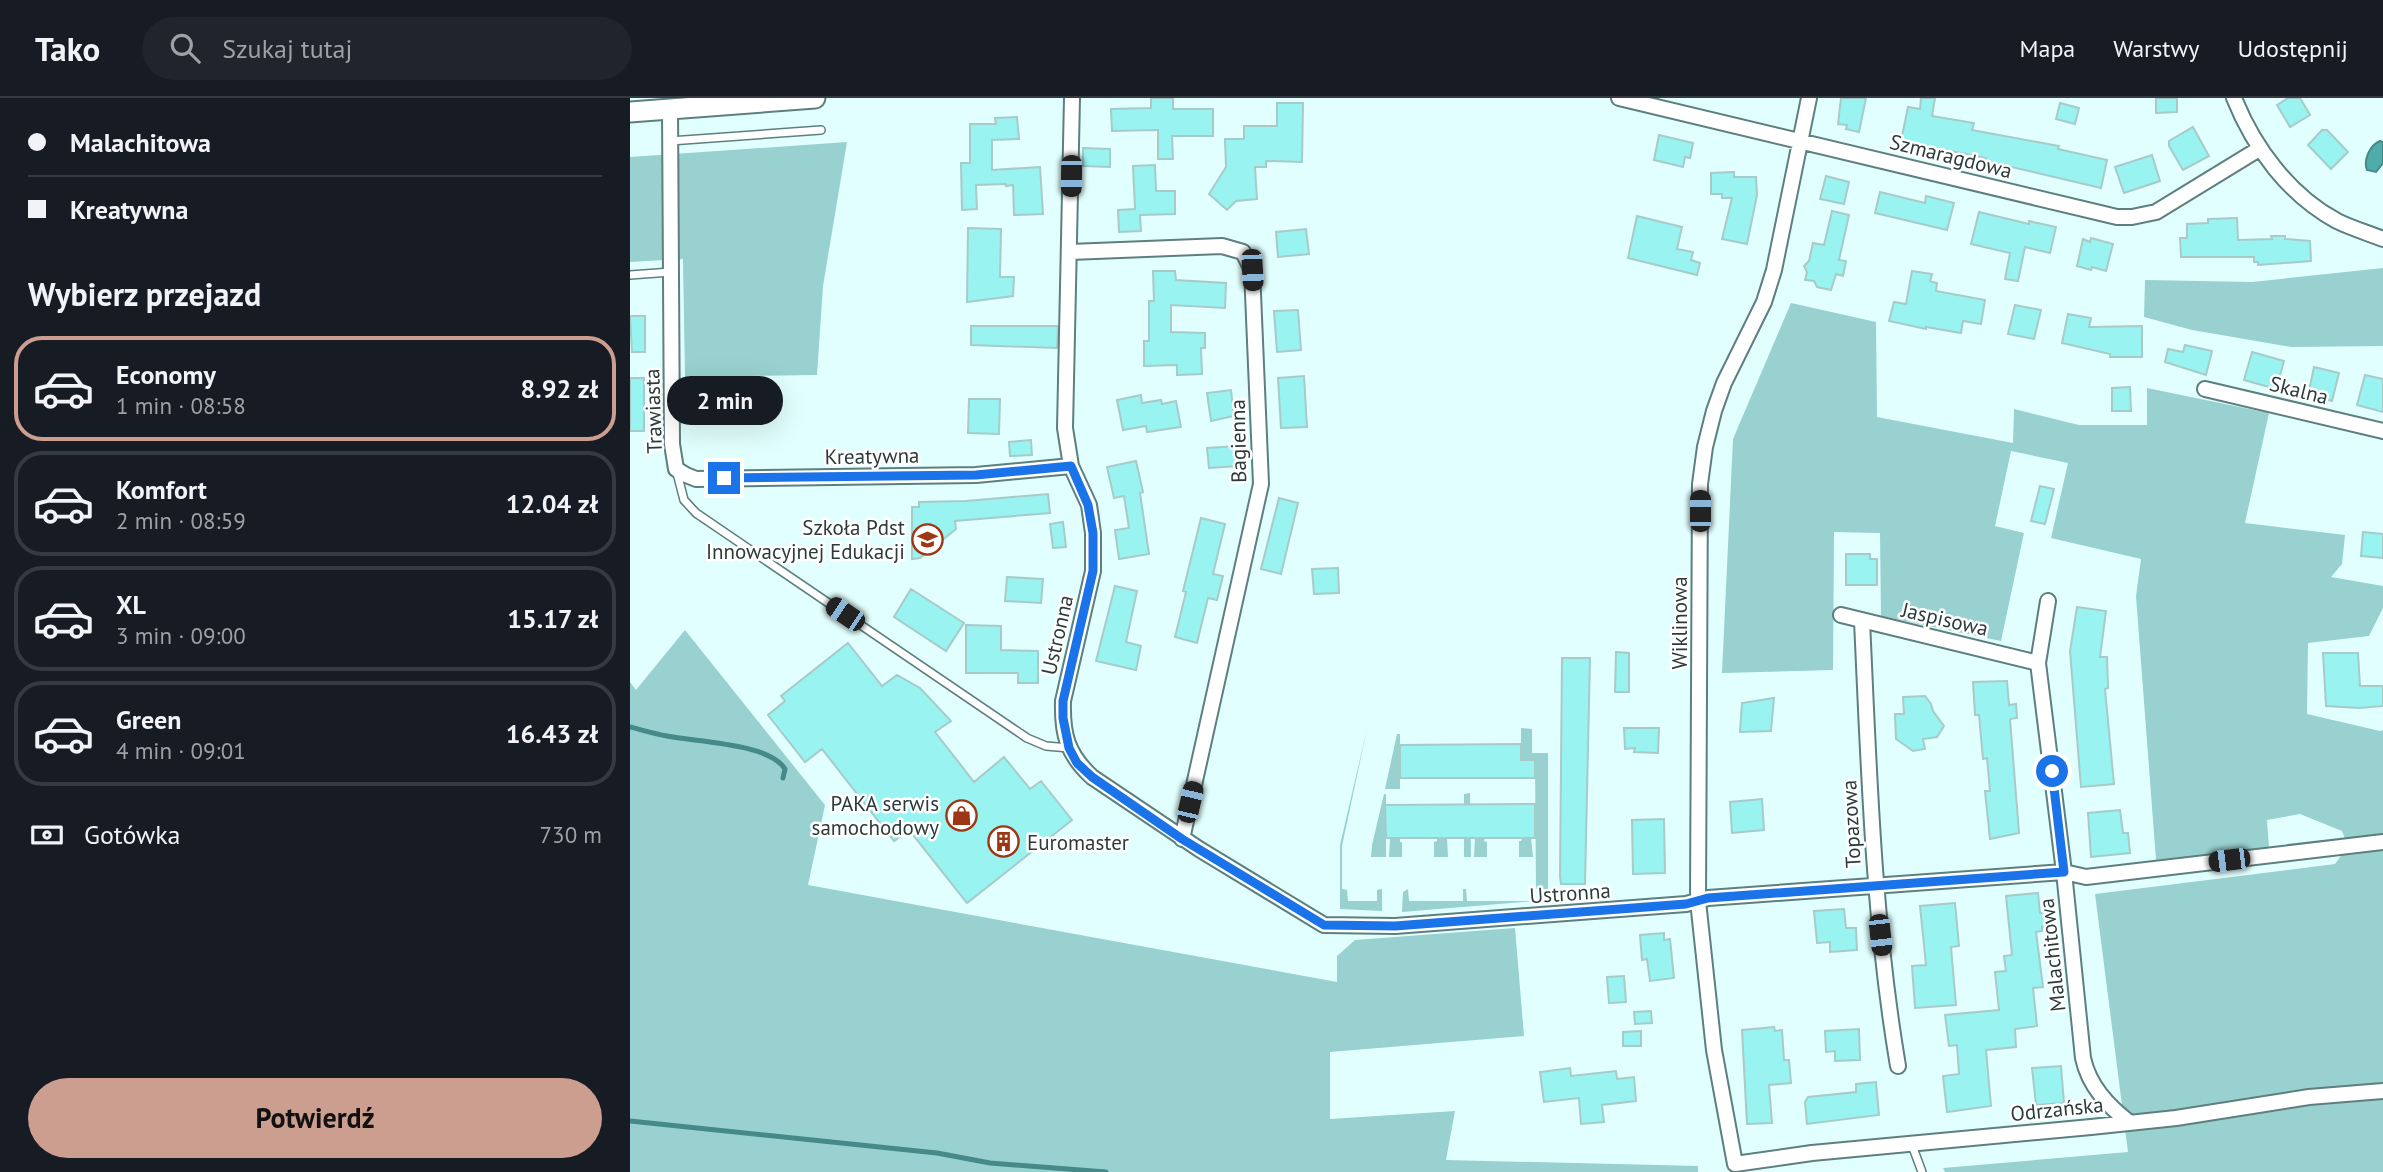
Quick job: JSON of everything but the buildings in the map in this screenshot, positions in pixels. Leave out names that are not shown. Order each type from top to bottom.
[{"type":"main road","points":[[630,112],[815,98]]},
{"type":"street","name":"Ustronna","points":[[1072,98],[1065,428],[1071,466],[1088,505],[1093,533],[1093,571],[1063,701],[1063,718],[1069,748],[1077,763],[1092,777],[1182,839],[1324,925],[1395,926],[1605,911],[1686,904],[1708,898],[2064,872],[2086,877],[2383,842]]},
{"type":"street","name":"Wiklinowa","points":[[1729,1168],[1698,901],[1700,484],[1714,411],[1724,383],[1767,292],[1779,247],[1809,98]]},
{"type":"street","points":[[2234,98],[2259,149],[2281,175],[2313,205],[2338,221],[2383,239]]},
{"type":"street","name":"Szmaragdowa","points":[[1627,99],[2117,217],[2156,212],[2259,149]]},
{"type":"street","name":"Trawiasta","points":[[670,109],[673,444],[677,468]]},
{"type":"street","name":"Bagienna","points":[[1070,253],[1222,246],[1243,252],[1252,270],[1261,484],[1182,839]]},
{"type":"street","name":"Skalna","points":[[2205,388],[2383,431]]},
{"type":"street","name":"Kreatywna","points":[[677,468],[696,479],[976,475],[1071,466]]},
{"type":"street","name":"Malachitowa","points":[[2048,601],[2038,663],[2086,1068],[2109,1107],[2130,1123]]},
{"type":"street","name":"Jaspisowa","points":[[1841,615],[2038,663]]},
{"type":"street","name":"Topazowa","points":[[1862,621],[1875,887],[1888,1008],[1898,1066]]},
{"type":"street","name":"Odrzańska","points":[[1729,1168],[1812,1153],[2130,1123],[2309,1097],[2383,1091]]},
{"type":"lane","points":[[669,141],[821,130]]},
{"type":"lane","points":[[630,275],[672,272]]},
{"type":"lane","name":"Trawiasta","points":[[677,468],[684,500],[696,513],[1027,738],[1046,746],[1069,748]]},
{"type":"lane","points":[[1912,1145],[1922,1172]]},
{"type":"shaded area","points":[[2380,141],[2383,142],[2383,163],[2376,172],[2367,170],[2368,153]]},
{"type":"shaded area","points":[[847,142],[823,286],[817,375],[685,377],[683,259],[630,262],[630,157]]},
{"type":"shaded area","points":[[2383,268],[2383,346],[2291,347],[2192,330],[2144,317],[2145,280],[2252,282]]},
{"type":"shaded area","points":[[1791,303],[1876,322],[1877,417],[2013,443],[2014,409],[2079,425],[2147,425],[2147,388],[2269,413],[2245,523],[2345,535],[2342,564],[2331,577],[2383,586],[2383,608],[2369,636],[2308,643],[2307,714],[2383,730],[2383,1172],[1945,1172],[1943,1168],[2128,1152],[2095,894],[2335,864],[2348,846],[2342,831],[2300,814],[2267,820],[2269,848],[2156,860],[2136,596],[2141,559],[2051,538],[2068,463],[2011,451],[1995,526],[2024,533],[2001,641],[1881,616],[1880,533],[1834,532],[1833,670],[1722,673],[1733,439]]},
{"type":"shaded area","points":[[685,630],[825,805],[808,885],[1337,982],[1337,956],[1355,940],[1515,928],[1524,1036],[1330,1052],[1330,1119],[1455,1111],[1446,1160],[1698,1166],[1698,1172],[630,1172],[630,682],[636,690]]},
{"type":"shaded area","points":[[1521,728],[1532,729],[1532,753],[1548,753],[1548,889],[1536,889],[1535,761],[1521,760]]},
{"type":"shaded area","points":[[1367,729],[1342,846],[1342,889],[1347,890],[1348,901],[1377,901],[1377,890],[1382,889],[1382,911],[1340,909],[1340,845]]},
{"type":"shaded area","points":[[1397,734],[1400,734],[1400,789],[1385,789]]},
{"type":"shaded area","points":[[1470,793],[1471,857],[1464,857],[1464,794]]},
{"type":"shaded area","points":[[1384,794],[1386,857],[1371,857],[1372,845]]},
{"type":"shaded area","points":[[1390,838],[1400,838],[1402,857],[1389,857]]},
{"type":"shaded area","points":[[1437,838],[1447,838],[1448,857],[1434,857],[1434,842]]},
{"type":"shaded area","points":[[1475,838],[1485,838],[1487,857],[1474,857]]},
{"type":"shaded area","points":[[1522,838],[1531,838],[1533,857],[1519,857],[1519,841]]},
{"type":"shaded area","points":[[1408,889],[1409,901],[1463,901],[1463,889],[1466,889],[1467,901],[1536,901],[1402,912],[1403,892]]},
{"type":"waterway","points":[[630,727],[667,736],[731,745],[764,754],[777,760],[785,769],[783,778]]},
{"type":"waterway","points":[[630,1121],[937,1153],[990,1163],[1106,1172]]},
{"type":"place","name":"Szkoła Pdst Innowacyjnej Edukacji","points":[[928,539]]},
{"type":"place","name":"PAKA serwis samochodowy","points":[[962,815]]},
{"type":"place","name":"Euromaster","points":[[1004,842]]},
{"type":"route","points":[[724,478],[976,475],[1071,466],[1088,505],[1093,533],[1093,571],[1063,701],[1065,733],[1077,763],[1092,777],[1182,839],[1324,925],[1395,926],[1605,911],[1686,904],[1708,898],[2064,872],[2052,771]]}]
